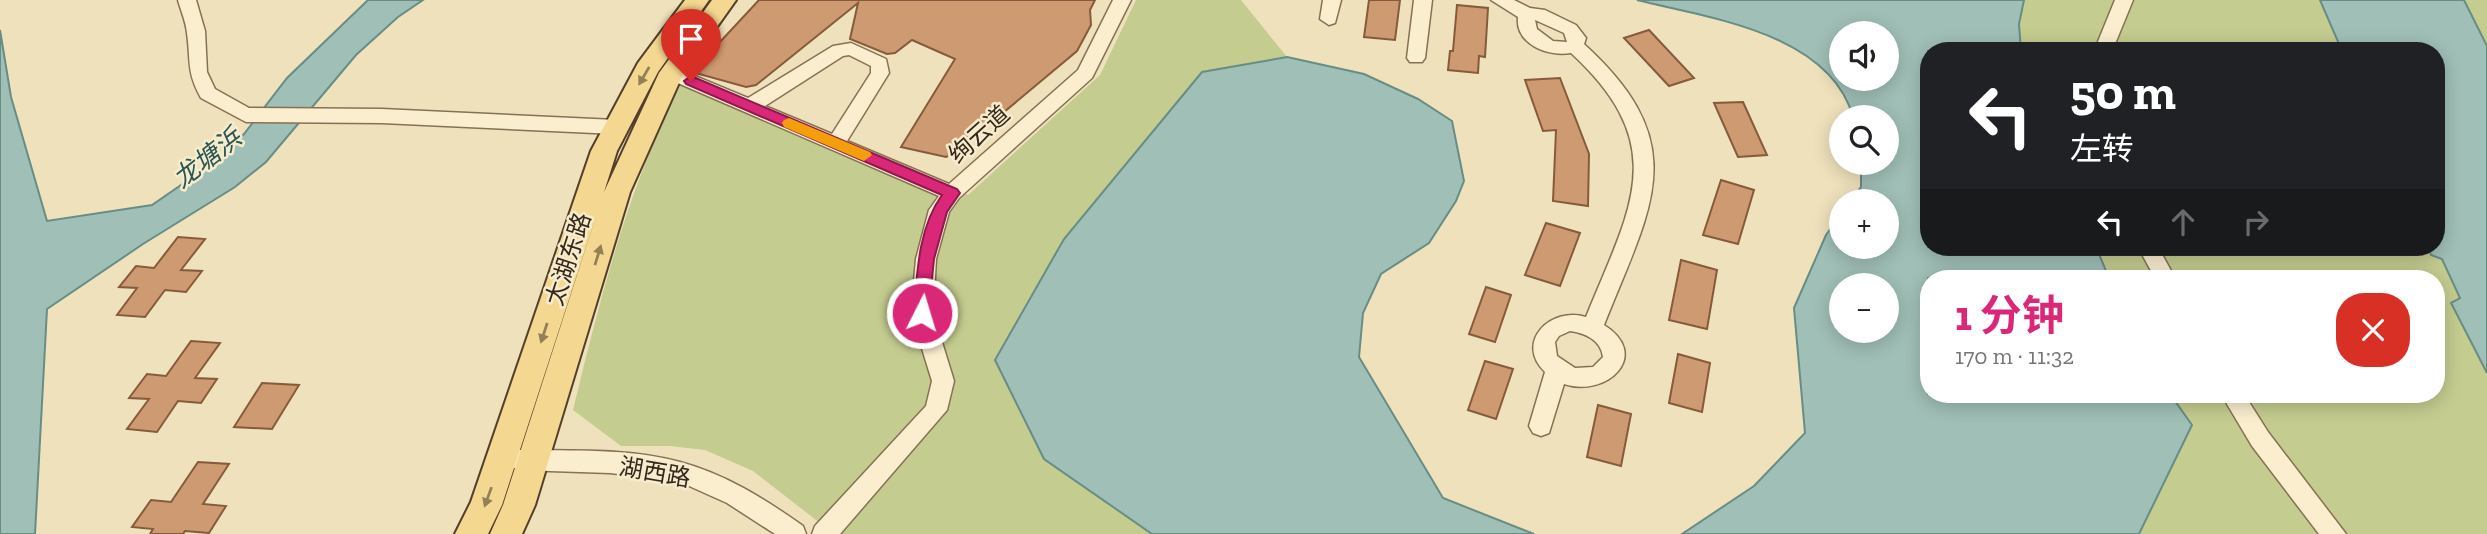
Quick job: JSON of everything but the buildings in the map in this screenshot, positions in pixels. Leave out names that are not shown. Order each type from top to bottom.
[{"type":"main road","name":"太湖东路","points":[[471,534],[486,505],[590,190],[615,127],[647,69],[696,0]]},
{"type":"main road","name":"太湖东路","points":[[506,534],[534,461],[617,192],[632,153],[671,73],[724,0]]},
{"type":"street","points":[[187,0],[196,32],[198,72],[208,93],[246,115],[382,117],[615,127]]},
{"type":"street","name":"绚云道","points":[[824,534],[936,410],[943,381],[922,313],[926,259],[939,210],[952,193],[1085,74],[1122,0]]},
{"type":"street","points":[[1329,19],[1332,0]]},
{"type":"street","points":[[1416,58],[1423,0]]},
{"type":"street","points":[[1500,0],[1527,14],[1538,14],[1570,29],[1577,38],[1575,46]]},
{"type":"street","points":[[2107,42],[2124,0]]},
{"type":"street","points":[[1527,14],[1526,26],[1536,40],[1565,49],[1575,46]]},
{"type":"street","points":[[1575,46],[1602,71],[1627,104],[1644,147],[1647,171],[1644,198],[1593,326]]},
{"type":"street","points":[[750,106],[839,50],[851,49],[880,63],[880,74],[836,143]]},
{"type":"street","points":[[671,73],[952,193]]},
{"type":"street","points":[[1568,322],[1593,326],[1605,335],[1612,346],[1613,358],[1608,369],[1597,376],[1583,378],[1557,370],[1548,362],[1543,351],[1547,332],[1556,325],[1568,322]]},
{"type":"street","points":[[1541,426],[1557,370]]},
{"type":"street","points":[[2238,403],[2260,439],[2334,534]]},
{"type":"street","name":"湖西路","points":[[502,459],[637,465],[695,476],[755,506],[794,534]]},
{"type":"green space","points":[[1136,0],[1241,0],[1287,57],[1201,72],[1045,459],[1152,534],[834,534],[753,471],[705,450],[670,446],[621,446],[573,410],[606,281],[633,197],[648,156],[685,75],[968,195],[1100,75]]},
{"type":"green space","points":[[2024,0],[2320,0],[2338,42],[2020,42],[2019,24]]},
{"type":"green space","points":[[2464,0],[2487,0],[2487,46]]},
{"type":"green space","points":[[2100,256],[2434,256],[2442,259],[2460,299],[2451,303],[2487,373],[2487,534],[2139,534],[2192,425],[2176,403],[2445,403],[2445,270],[2106,270]]},
{"type":"water","points":[[368,0],[423,0],[398,17],[356,55],[266,162],[235,187],[143,244],[47,309],[35,534],[0,534],[0,30],[11,97],[47,221],[152,205],[220,158],[244,134],[287,78]]},
{"type":"water","points":[[1637,0],[2024,0],[2019,24],[2020,42],[1920,42],[1920,256],[2100,256],[2106,270],[1920,270],[1920,403],[2176,403],[2192,425],[2139,534],[1682,534],[1754,486],[1805,433],[1794,308],[1829,231],[1829,259],[1899,259],[1899,189],[1859,189],[1861,175],[1899,175],[1899,105],[1847,105],[1841,91],[1899,91],[1899,21],[1829,21],[1829,76],[1820,66],[1794,48],[1731,23]]},
{"type":"water","points":[[2320,0],[2464,0],[2487,46],[2487,373],[2451,303],[2460,298],[2442,259],[2434,256],[2445,256],[2445,42],[2338,42]]},
{"type":"water","points":[[1287,57],[1364,74],[1418,99],[1452,121],[1464,181],[1456,201],[1429,243],[1381,274],[1363,313],[1359,357],[1443,498],[1534,534],[1152,534],[1044,459],[995,360],[1064,239],[1202,72]]},
{"type":"slow traffic","points":[[789,123],[864,155]]},
{"type":"route","points":[[691,81],[952,193],[939,210],[926,259],[922,313]]},
{"type":"water label","name":"龙塘浜","points":[[207,158]]}]
